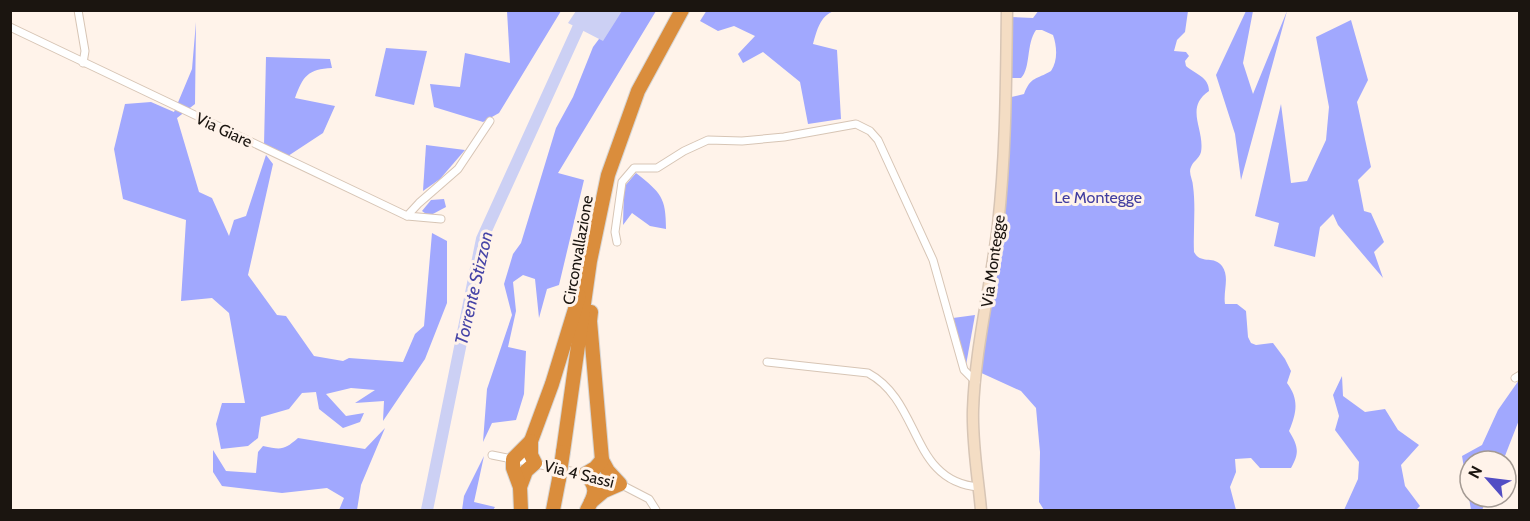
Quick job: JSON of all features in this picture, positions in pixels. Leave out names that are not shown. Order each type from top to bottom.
[{"type":"highway","name":"Circonvallazione","points":[[553,510],[588,279],[608,175],[638,91],[682,10]]},
{"type":"highway","points":[[520,487],[526,471],[535,463],[531,455],[531,441],[552,384],[582,285],[588,279],[593,289],[590,321],[602,460],[620,484],[604,491],[589,506]]},
{"type":"highway","points":[[520,510],[520,487],[513,468],[513,459],[531,441]]},
{"type":"highway","points":[[589,506],[594,487],[593,481],[585,474],[602,460]]},
{"type":"street","points":[[78,10],[85,51],[83,63]]},
{"type":"street","name":"Via Montegge","points":[[981,510],[974,440],[976,382],[998,226],[1005,152],[1007,10]]},
{"type":"street","name":"Via Giare","points":[[10,27],[407,216],[441,219]]},
{"type":"street","points":[[407,216],[458,169],[490,121]]},
{"type":"street","points":[[617,242],[615,232],[622,182],[634,168],[657,168],[684,150],[708,140],[763,139],[856,124],[870,131],[878,140],[908,203],[933,260],[964,370],[976,382]]},
{"type":"street","points":[[767,362],[868,373],[881,380],[898,399],[925,454],[937,469],[963,486],[979,487]]},
{"type":"street","name":"Via 4 Sassi","points":[[492,455],[585,474],[620,484],[649,499],[656,510]]},
{"type":"green space","points":[[707,10],[834,11],[822,20],[813,44],[837,50],[841,119],[808,124],[800,82],[763,52],[743,63],[738,54],[755,36],[734,26],[718,31],[700,21]]},
{"type":"green space","name":"Le Montegge","points":[[1039,10],[1188,11],[1185,32],[1177,40],[1174,51],[1186,52],[1189,56],[1185,61],[1186,66],[1207,82],[1209,91],[1198,104],[1197,119],[1201,152],[1190,169],[1194,202],[1194,252],[1200,258],[1215,261],[1222,266],[1226,279],[1225,304],[1237,304],[1246,311],[1248,337],[1251,343],[1256,345],[1273,343],[1285,359],[1291,371],[1287,383],[1294,395],[1296,406],[1289,431],[1297,453],[1291,468],[1260,468],[1251,458],[1235,459],[1236,472],[1230,487],[1236,510],[1044,510],[1039,502],[1040,452],[1036,408],[1021,391],[977,371],[984,324],[999,261],[1007,98],[1024,94],[1034,79],[1051,71],[1056,58],[1053,35],[1036,30],[1024,74],[1021,78],[1008,78],[1010,17],[1033,18]]},
{"type":"green space","points":[[507,11],[561,11],[499,113],[483,122],[434,107],[430,84],[460,87],[465,53],[510,63]]},
{"type":"green space","points":[[620,11],[656,11],[558,173],[584,180],[559,285],[547,289],[539,318],[535,279],[523,275],[513,282],[516,311],[508,347],[526,351],[524,394],[516,420],[492,423],[483,442],[487,389],[512,315],[504,284],[513,254],[521,243],[556,128],[573,97],[593,47]]},
{"type":"green space","points":[[1246,11],[1253,11],[1243,63],[1253,94],[1287,11],[1241,180],[1235,134],[1216,75]]},
{"type":"green space","points":[[1351,20],[1368,80],[1357,102],[1371,167],[1358,180],[1364,211],[1371,213],[1384,242],[1374,252],[1383,278],[1338,225],[1333,214],[1320,227],[1315,257],[1274,246],[1279,223],[1255,216],[1281,104],[1291,183],[1307,181],[1326,140],[1329,107],[1316,37]]},
{"type":"green space","points":[[196,22],[195,104],[177,118],[199,192],[212,198],[229,236],[234,220],[246,216],[266,155],[273,164],[248,275],[277,315],[286,316],[314,356],[343,361],[349,358],[403,362],[415,334],[424,326],[432,233],[447,241],[447,303],[425,359],[383,421],[384,401],[355,403],[375,390],[351,388],[326,394],[346,416],[364,413],[360,422],[343,428],[319,409],[316,392],[302,393],[289,409],[261,417],[258,438],[248,446],[221,449],[216,424],[222,403],[245,403],[229,313],[212,298],[181,301],[186,220],[123,199],[114,149],[125,104],[151,102],[174,112],[192,69]]},
{"type":"green space","points":[[386,48],[427,51],[414,105],[375,96]]},
{"type":"green space","points":[[266,57],[330,59],[332,68],[317,70],[308,75],[295,98],[335,106],[323,133],[288,156],[264,145]]},
{"type":"green space","points":[[426,145],[465,150],[440,179],[423,191]]},
{"type":"green space","points":[[636,173],[660,196],[665,210],[666,229],[650,226],[632,213],[623,225],[624,187]]},
{"type":"green space","points":[[444,199],[446,207],[429,216],[422,211],[431,200]]},
{"type":"green space","points":[[975,315],[966,365],[953,318]]},
{"type":"green space","points":[[1342,376],[1343,396],[1365,412],[1385,409],[1398,430],[1419,445],[1401,465],[1405,486],[1420,506],[1416,510],[1344,510],[1358,479],[1359,462],[1335,430],[1339,416],[1333,395]]},
{"type":"green space","points":[[1519,380],[1519,420],[1508,449],[1475,449],[1482,445],[1498,410]]},
{"type":"green space","points":[[385,428],[361,485],[357,510],[339,510],[344,498],[327,488],[282,493],[222,486],[213,472],[213,450],[226,471],[256,473],[258,452],[263,446],[282,448],[298,438],[365,449]]},
{"type":"green space","points":[[484,456],[474,502],[495,507],[493,510],[462,510],[464,496]]},
{"type":"shaded area","points":[[576,11],[622,11],[603,41],[568,23]]},
{"type":"waterway","name":"Torrente Stizzon","points":[[427,510],[482,239],[579,26],[584,10]]}]
